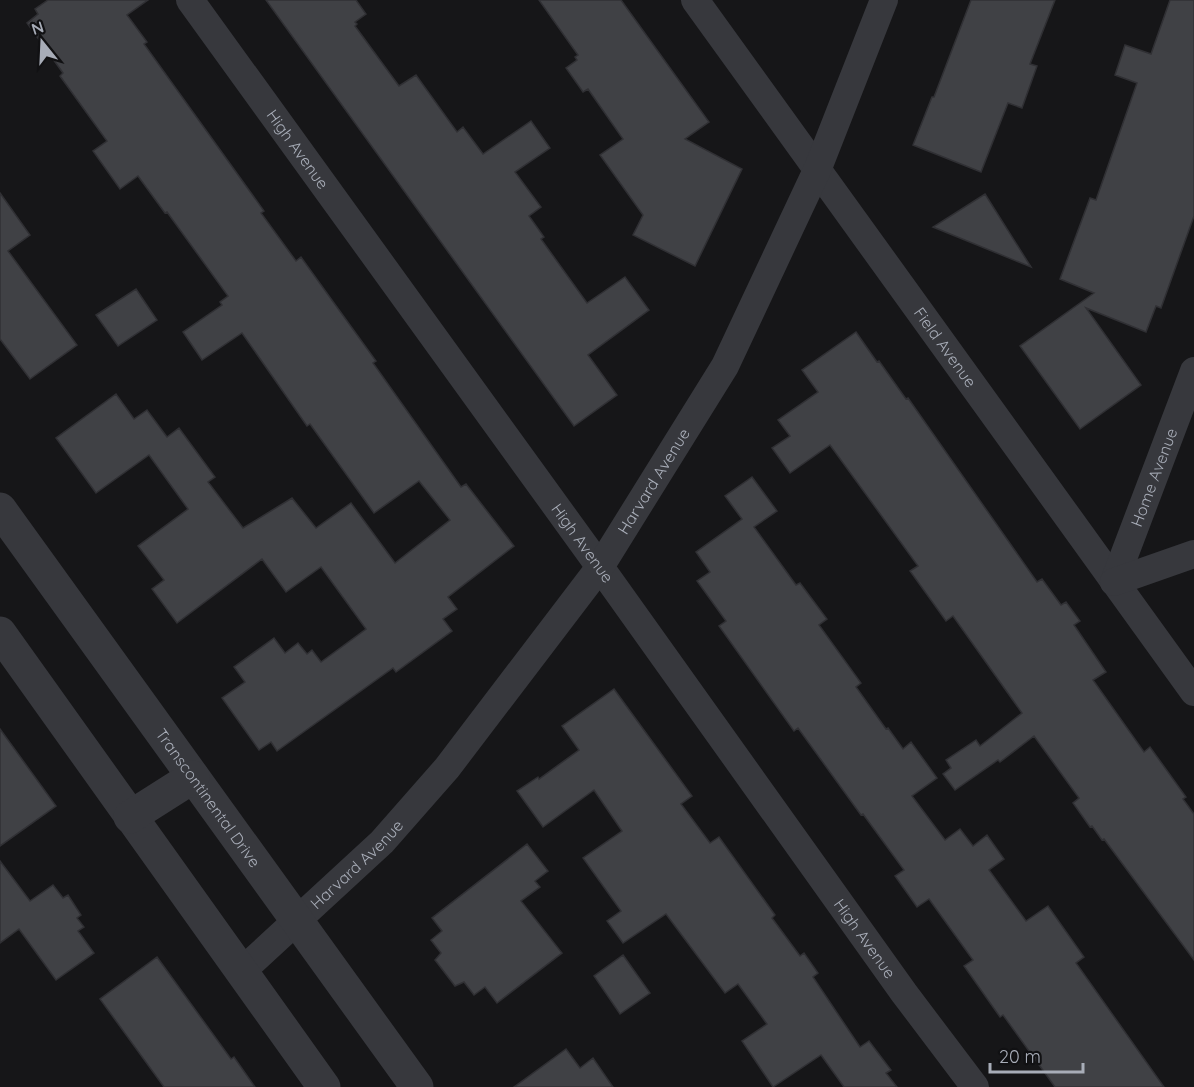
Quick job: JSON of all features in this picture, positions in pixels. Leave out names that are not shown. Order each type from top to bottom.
[{"type":"street","name":"High Avenue","points":[[190,0],[600,567],[903,993],[975,1087]]},
{"type":"street","name":"Field Avenue","points":[[695,0],[1194,693]]},
{"type":"street","name":"Harvard Avenue","points":[[241,972],[382,842],[447,768],[600,567],[725,366],[818,168],[884,0]]},
{"type":"street","name":"Home Avenue","points":[[1114,582],[1194,371]]},
{"type":"street","name":"Transcontinental Drive","points":[[0,509],[417,1087]]},
{"type":"street","points":[[1114,582],[1194,554]]},
{"type":"street","points":[[0,633],[324,1087]]},
{"type":"street","points":[[130,817],[193,777]]},
{"type":"building","points":[[48,0],[148,0],[127,15],[147,42],[144,44],[264,211],[261,213],[296,261],[301,257],[376,361],[373,363],[461,487],[466,484],[514,546],[448,597],[457,609],[443,619],[452,631],[396,672],[393,668],[277,751],[271,742],[259,750],[222,698],[245,682],[234,667],[274,638],[285,653],[298,643],[307,654],[312,650],[321,662],[366,629],[321,567],[286,592],[262,559],[177,623],[152,589],[164,580],[138,546],[188,509],[149,455],[96,493],[56,438],[116,394],[134,419],[147,410],[167,437],[179,428],[215,477],[208,482],[243,528],[292,498],[316,528],[351,503],[395,563],[450,520],[419,481],[374,513],[310,424],[307,426],[242,333],[202,360],[183,332],[222,305],[220,302],[228,296],[138,176],[120,189],[93,151],[107,141],[60,76],[63,73],[27,23],[38,14],[35,9]]},
{"type":"building","points":[[266,0],[356,0],[366,14],[355,22],[357,24],[355,26],[399,86],[416,75],[457,132],[463,127],[483,154],[531,121],[550,148],[515,172],[541,207],[529,216],[544,237],[541,239],[587,303],[625,277],[649,310],[588,355],[617,395],[574,426]]},
{"type":"building","points":[[539,0],[621,0],[709,122],[685,139],[742,169],[695,266],[633,235],[643,215],[600,155],[623,139],[588,89],[583,92],[566,68],[577,60],[575,57],[578,55]]},
{"type":"building","points":[[971,0],[1055,0],[1030,64],[1037,66],[1022,108],[1008,103],[981,172],[913,145]]},
{"type":"building","points":[[1170,0],[1194,0],[1194,216],[1161,308],[1156,306],[1146,332],[1086,308],[1141,385],[1080,429],[1020,346],[1094,293],[1060,279],[1090,198],[1096,200],[1137,83],[1115,75],[1125,45],[1151,54]]},
{"type":"building","points":[[0,193],[30,235],[8,251],[77,345],[30,379],[0,339]]},
{"type":"building","points":[[985,194],[1031,267],[933,227]]},
{"type":"building","points":[[136,289],[157,320],[118,346],[96,315]]},
{"type":"building","points":[[856,332],[906,399],[908,398],[1037,582],[1042,579],[1061,605],[1066,602],[1080,621],[1074,625],[1106,672],[1093,680],[1144,752],[1150,747],[1186,797],[1183,799],[1194,814],[1194,960],[1104,839],[1102,840],[1092,826],[1090,827],[1073,803],[1079,798],[1034,736],[1000,762],[998,760],[955,790],[943,774],[951,768],[946,760],[976,740],[980,746],[1022,713],[953,616],[946,621],[910,571],[918,566],[830,445],[790,473],[772,448],[790,436],[778,420],[818,392],[802,370]]},
{"type":"building","points":[[752,477],[777,511],[754,527],[796,585],[800,583],[827,619],[819,625],[861,683],[856,687],[886,729],[888,728],[903,749],[911,742],[937,778],[912,796],[945,840],[960,829],[973,846],[987,835],[1004,859],[989,870],[1026,921],[1048,906],[1084,957],[1076,963],[1164,1087],[1055,1087],[1003,1015],[1000,1017],[964,966],[973,960],[929,899],[917,907],[895,876],[904,870],[798,728],[794,731],[719,626],[726,621],[697,581],[710,572],[696,552],[742,519],[725,496]]},
{"type":"building","points":[[614,689],[692,796],[681,804],[710,843],[719,837],[775,915],[772,918],[800,956],[804,953],[818,973],[813,977],[860,1047],[869,1041],[891,1070],[886,1073],[897,1087],[844,1087],[821,1055],[773,1087],[742,1041],[767,1024],[738,984],[725,993],[666,914],[623,943],[607,921],[621,911],[583,858],[622,831],[594,790],[543,827],[517,791],[538,777],[539,779],[579,750],[562,726]]},
{"type":"building","points":[[0,729],[56,806],[0,846]]},
{"type":"building","points":[[527,844],[548,871],[535,881],[540,887],[521,901],[562,953],[497,1003],[485,987],[474,995],[464,982],[455,986],[435,960],[441,953],[431,940],[442,931],[432,918]]},
{"type":"building","points":[[0,861],[30,901],[53,885],[63,898],[68,895],[81,915],[77,918],[84,927],[78,931],[94,953],[56,980],[19,929],[0,943]]},
{"type":"building","points":[[623,955],[650,993],[620,1014],[594,976]]},
{"type":"building","points":[[157,957],[231,1059],[234,1057],[255,1087],[164,1087],[100,999]]},
{"type":"building","points":[[566,1049],[580,1068],[593,1058],[613,1087],[514,1087]]}]
